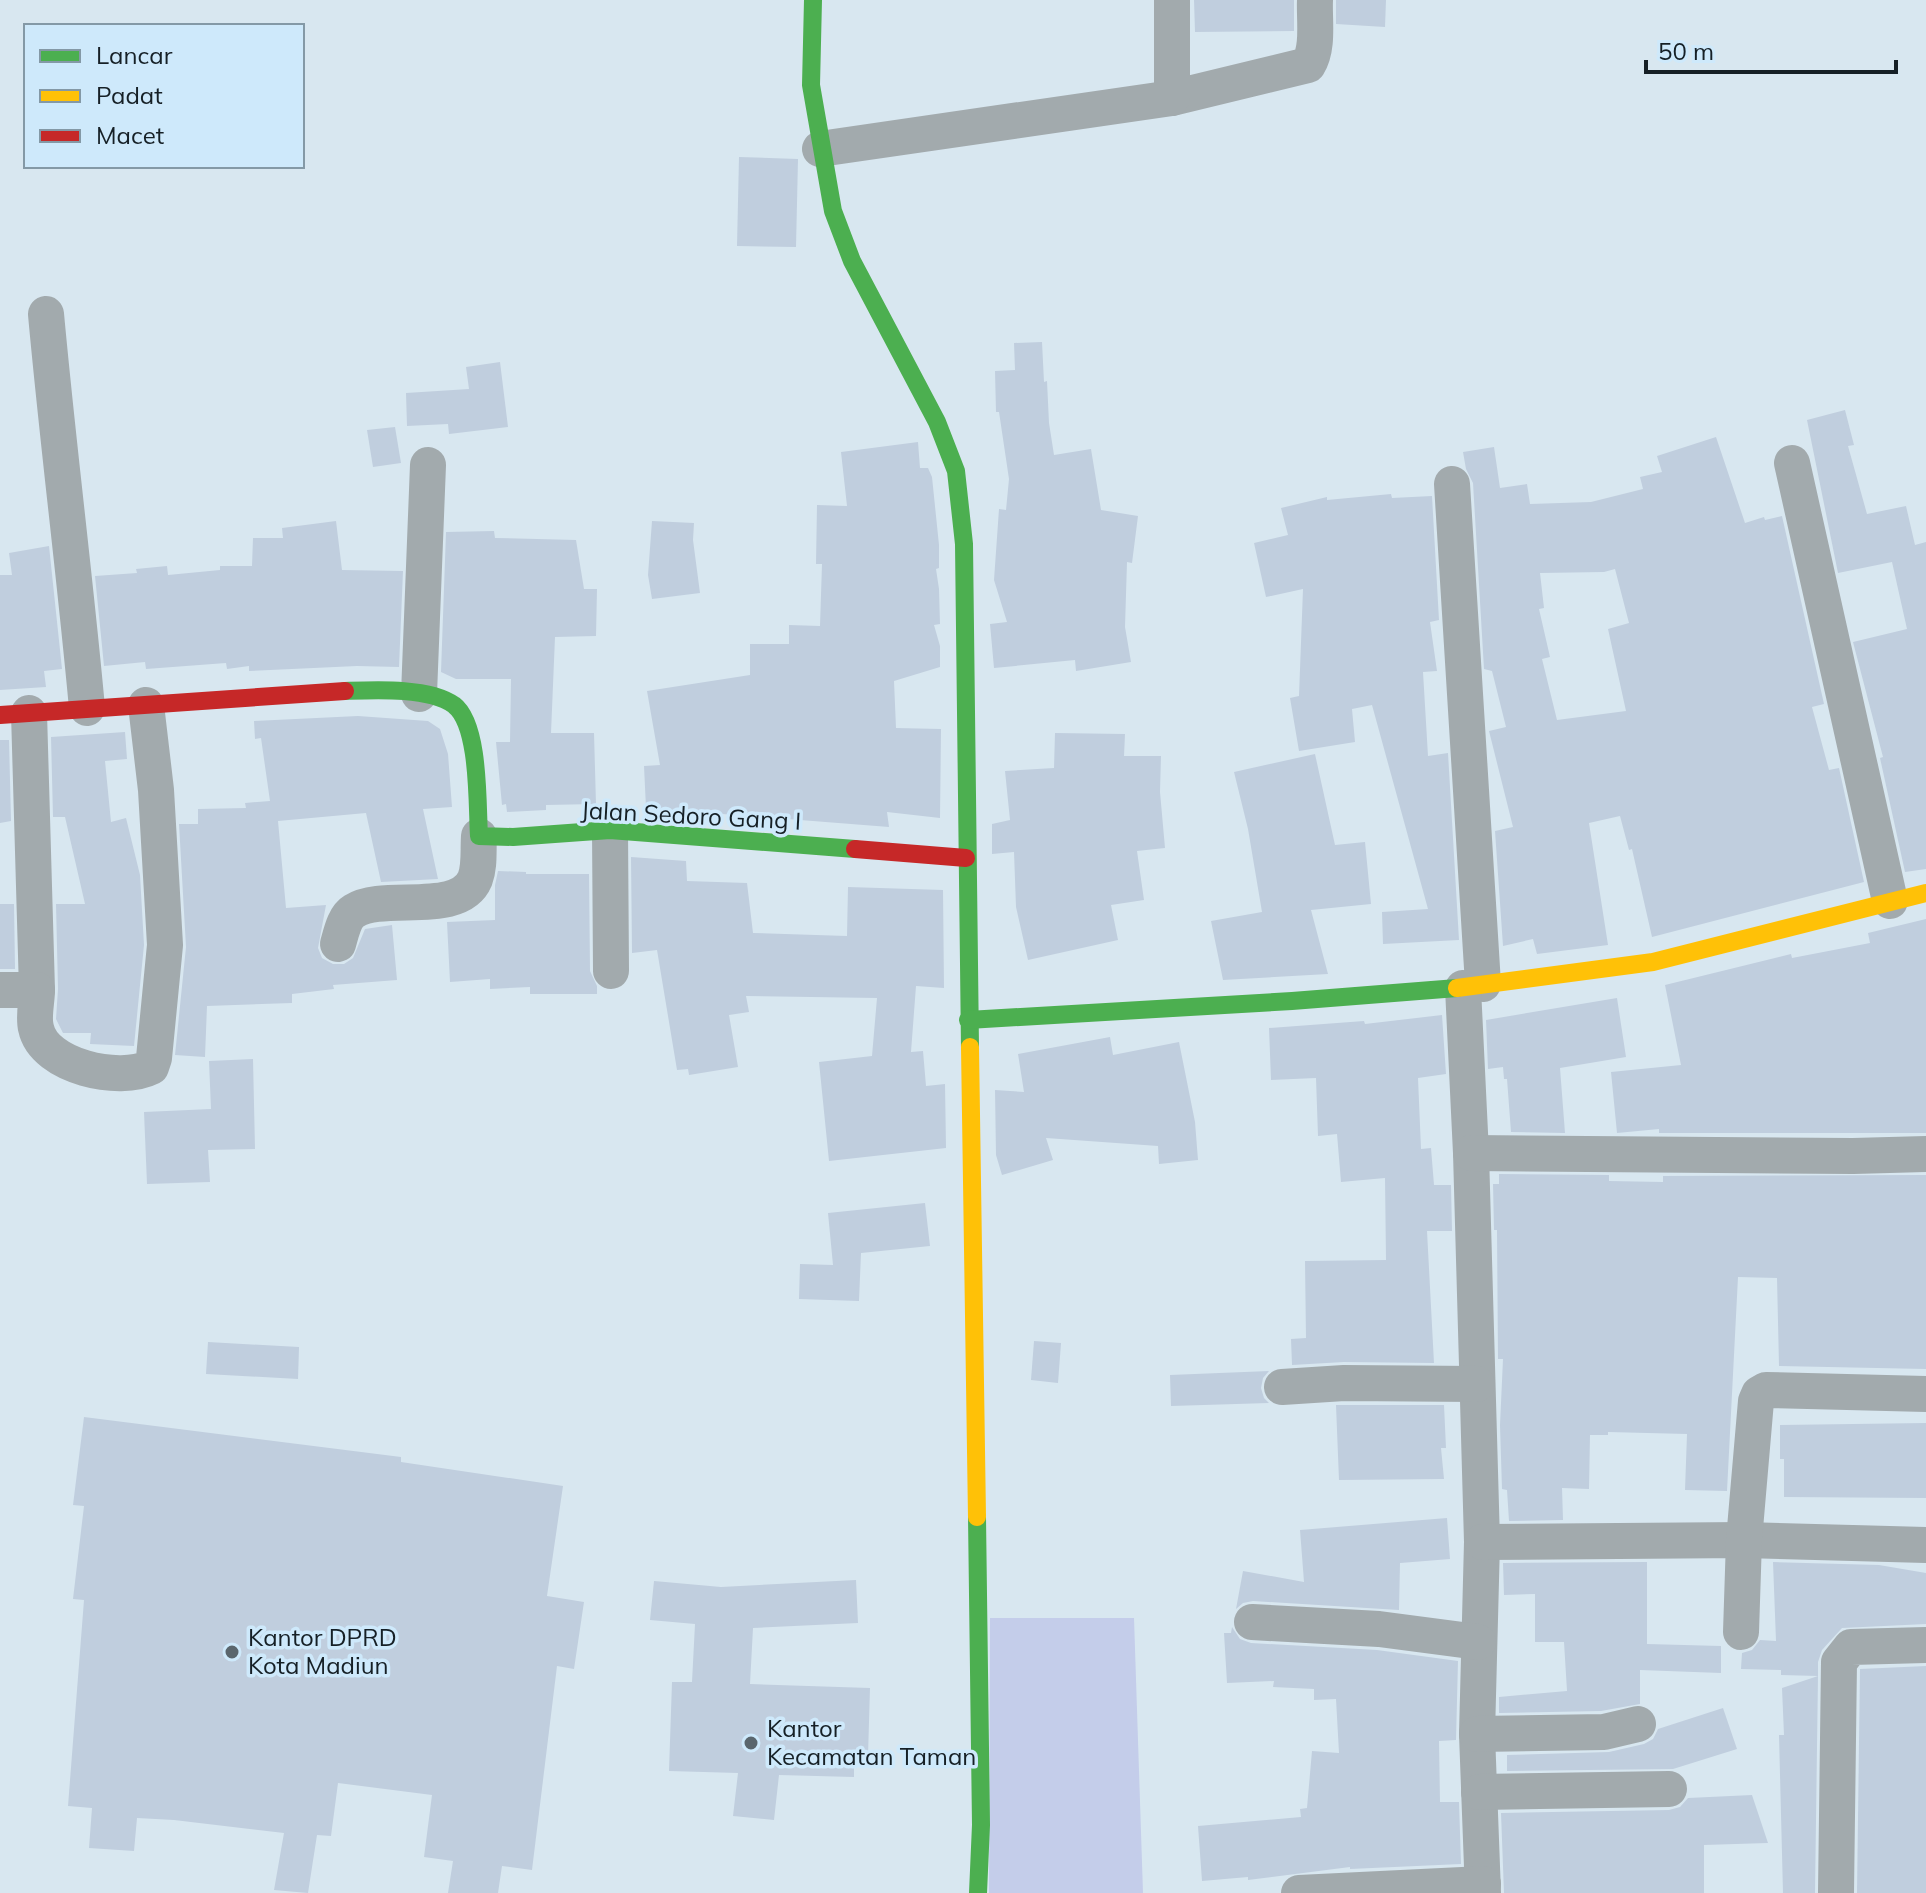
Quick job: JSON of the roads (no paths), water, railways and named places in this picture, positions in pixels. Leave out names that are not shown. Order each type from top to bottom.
[{"type":"street","points":[[813,0],[811,85],[833,211],[852,261],[937,422],[956,471],[964,544],[981,1810],[978,1893]]},
{"type":"street","points":[[1172,0],[1172,98]]},
{"type":"street","points":[[820,149],[1172,98],[1308,65],[1314,46],[1315,0]]},
{"type":"street","points":[[46,314],[58,454],[76,578],[87,708]]},
{"type":"street","points":[[1792,463],[1890,901]]},
{"type":"street","points":[[419,694],[428,465]]},
{"type":"street","points":[[1299,1893],[1483,1888],[1477,1734],[1482,1542],[1471,1153],[1473,986],[1452,484]]},
{"type":"street","points":[[146,705],[156,790],[165,945],[154,1058],[151,1067],[129,1075],[64,1061],[46,1047],[35,1027],[37,990],[14,714],[340,691],[419,694],[447,699],[463,718],[471,739],[479,836],[474,881],[466,892],[453,898],[368,906],[354,911],[344,925],[338,944]]},
{"type":"street","points":[[610,830],[611,971]]},
{"type":"street","name":"Jalan Sedoro Gang I","points":[[479,836],[513,837],[610,830],[966,858]]},
{"type":"street","points":[[968,1020],[1473,986],[1616,969],[1926,893]]},
{"type":"street","points":[[0,990],[37,990]]},
{"type":"street","points":[[1471,1153],[1926,1154]]},
{"type":"street","points":[[1282,1387],[1344,1383],[1477,1384]]},
{"type":"street","points":[[1741,1632],[1744,1540],[1759,1394],[1766,1390],[1926,1394]]},
{"type":"street","points":[[1482,1542],[1744,1540],[1926,1545]]},
{"type":"street","points":[[1252,1622],[1379,1629],[1478,1642]]},
{"type":"street","points":[[1836,1893],[1839,1662],[1851,1647],[1926,1645]]},
{"type":"street","points":[[1477,1734],[1604,1732],[1638,1724]]},
{"type":"street","points":[[1479,1792],[1669,1789]]},
{"type":"place","name":"Kantor DPRD Kota Madiun","points":[[232,1652]]},
{"type":"place","name":"Kantor Kecamatan Taman","points":[[751,1743]]}]
